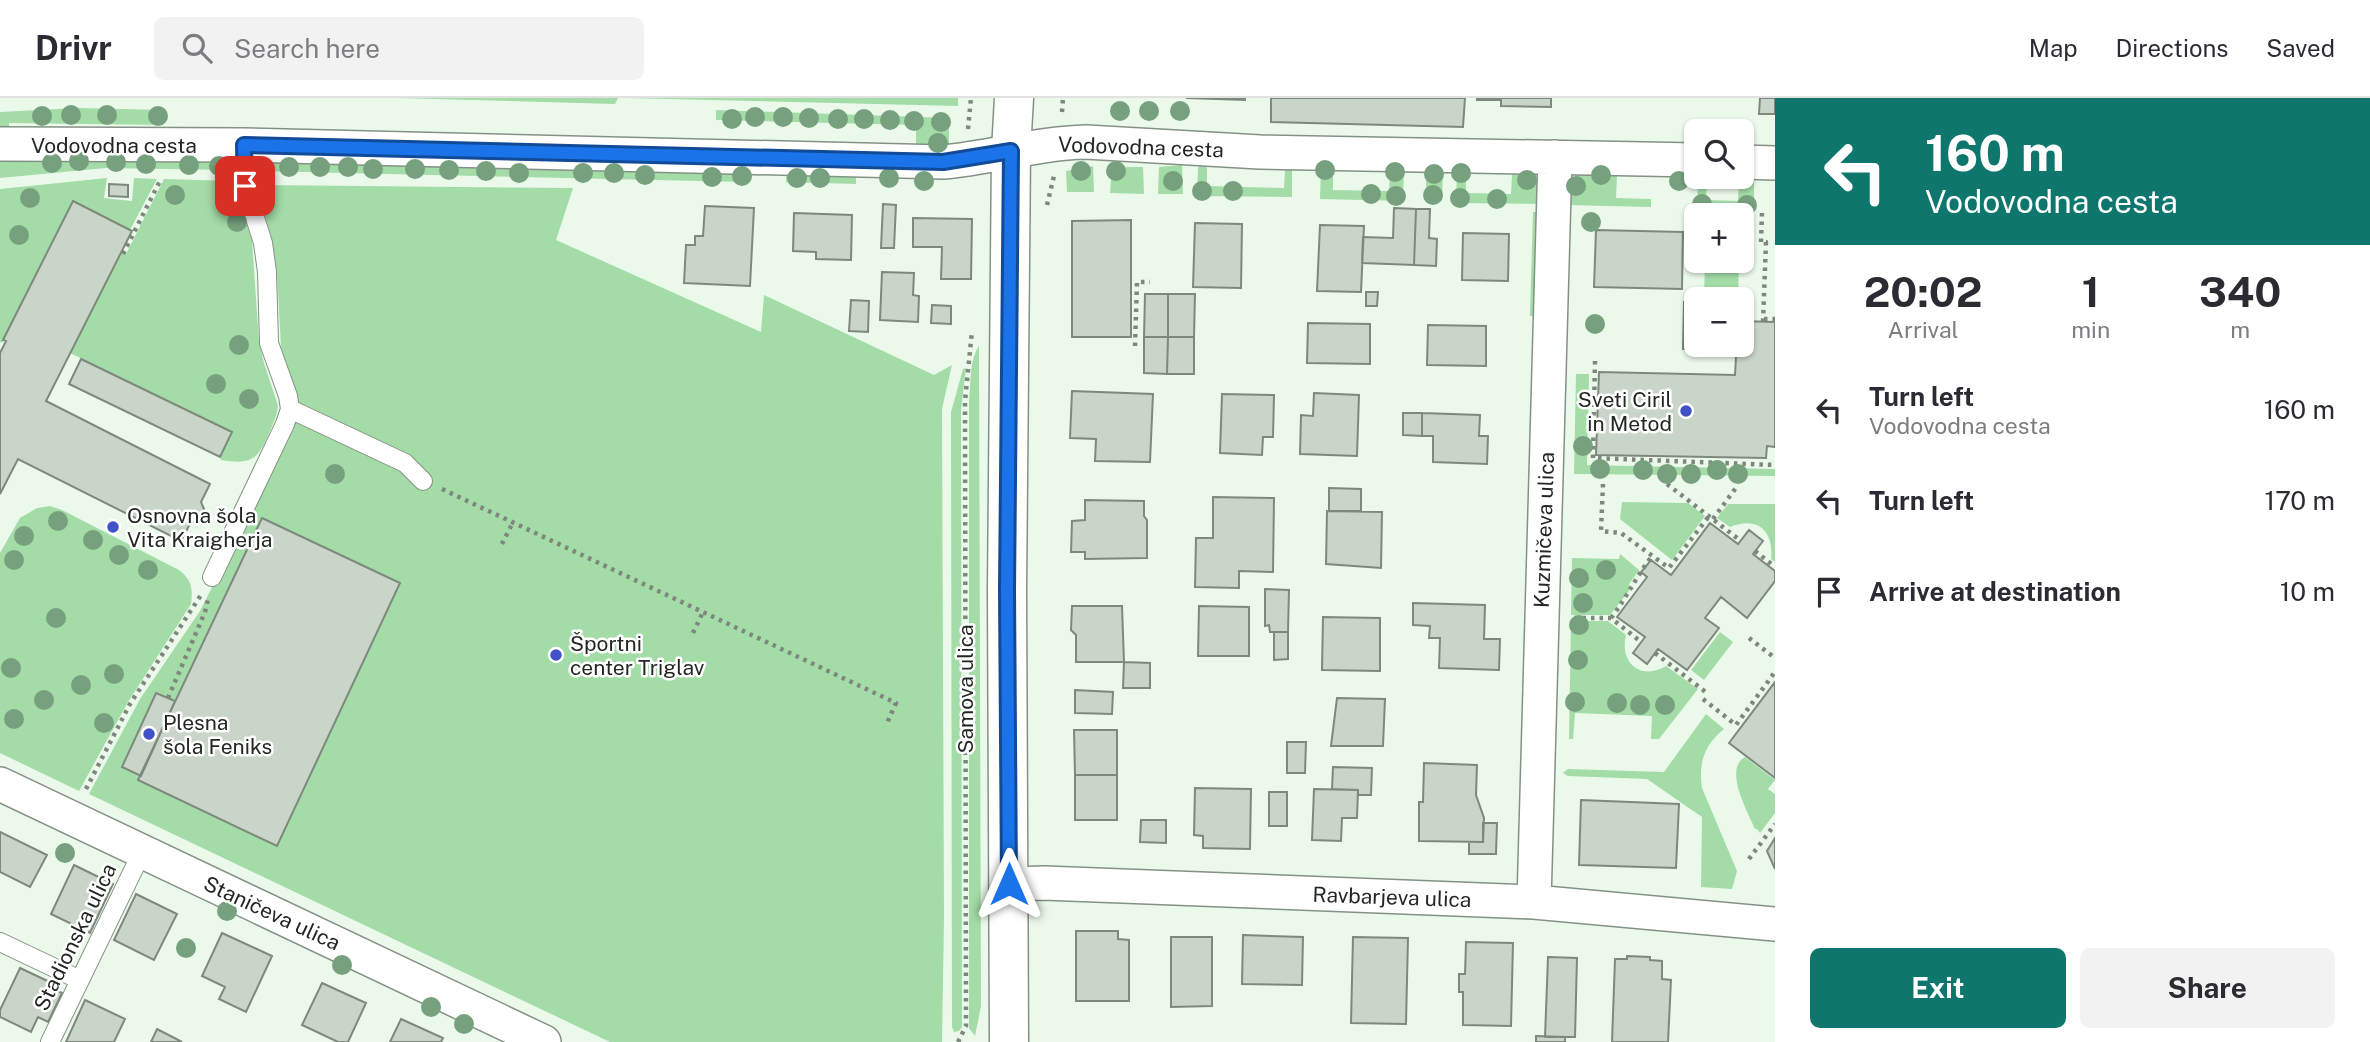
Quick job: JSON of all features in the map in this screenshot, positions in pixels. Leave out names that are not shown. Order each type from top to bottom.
[{"type":"main road","name":"Samova ulica","points":[[1009,1042],[1007,590],[1011,151],[1014,98]]},
{"type":"street","name":"Vodovodna cesta","points":[[0,144],[244,145],[943,162],[1058,143],[1086,142],[1260,152],[1684,160]]},
{"type":"street","name":"Kuzmičeva ulica","points":[[1534,902],[1555,157]]},
{"type":"street","points":[[1754,162],[1775,163]]},
{"type":"street","name":"Staničeva ulica","points":[[0,784],[544,1042]]},
{"type":"street","name":"Ravbarjeva ulica","points":[[1009,884],[1044,883],[1534,902],[1775,923]]},
{"type":"lane","points":[[212,577],[285,424],[289,409],[288,396],[269,343],[263,243],[245,186],[244,145]]},
{"type":"lane","points":[[289,409],[405,463],[423,481]]},
{"type":"lane","name":"Stadionska ulica","points":[[50,1042],[142,852]]},
{"type":"lane","points":[[0,942],[80,980]]},
{"type":"path","points":[[968,132],[971,98]]},
{"type":"path","points":[[1062,115],[1063,98]]},
{"type":"path","points":[[124,254],[161,179]]},
{"type":"path","points":[[1762,213],[1761,242],[1766,242],[1763,320],[1775,319]]},
{"type":"path","points":[[1135,346],[1137,282],[1150,282]]},
{"type":"path","name":"Samova ulica","points":[[958,1042],[966,1026],[965,401],[972,335]]},
{"type":"path","points":[[1595,361],[1593,458],[1775,465]]},
{"type":"path","points":[[423,481],[896,703],[887,723]]},
{"type":"path","points":[[1603,484],[1601,531],[1620,533],[1669,568],[1738,485]]},
{"type":"path","points":[[1667,484],[1741,541]]},
{"type":"path","points":[[502,544],[513,522]]},
{"type":"path","points":[[1755,551],[1775,567]]},
{"type":"path","points":[[1611,618],[1632,591],[1631,583],[1652,555]]},
{"type":"path","points":[[167,698],[205,612],[212,577]]},
{"type":"path","points":[[72,818],[130,704],[212,577]]},
{"type":"path","points":[[693,633],[703,612]]},
{"type":"path","points":[[1541,617],[1611,618],[1642,642]]},
{"type":"path","points":[[1749,638],[1775,658]]},
{"type":"path","points":[[1656,653],[1707,693]]},
{"type":"path","points":[[1703,699],[1736,725],[1775,673]]},
{"type":"path","points":[[1749,859],[1775,824]]},
{"type":"green space","points":[[397,98],[618,98],[615,104]]},
{"type":"green space","points":[[625,98],[958,98],[958,106]]},
{"type":"green space","points":[[77,108],[164,110],[163,125],[9,123],[9,134],[0,133],[0,112]]},
{"type":"green space","points":[[716,110],[949,118],[949,151],[916,146],[916,125],[716,120]]},
{"type":"green space","points":[[0,156],[219,161],[227,170],[106,168],[0,178]]},
{"type":"green space","points":[[267,162],[745,172],[745,182],[259,171]]},
{"type":"green space","points":[[1182,165],[1183,194],[1158,194],[1159,167]]},
{"type":"green space","points":[[1200,165],[1207,168],[1207,186],[1284,188],[1285,170],[1292,169],[1292,197],[1197,196]]},
{"type":"green space","points":[[1093,166],[1094,192],[1067,192],[1066,171]]},
{"type":"green space","points":[[1321,166],[1333,166],[1333,190],[1389,191],[1390,168],[1404,168],[1403,201],[1320,199]]},
{"type":"green space","points":[[1112,167],[1143,167],[1144,194],[1110,193]]},
{"type":"green space","points":[[1426,168],[1443,169],[1442,201],[1426,201]]},
{"type":"green space","points":[[1466,169],[1466,193],[1511,194],[1512,175],[1515,171],[1533,173],[1540,182],[1542,204],[1456,203],[1457,170]]},
{"type":"green space","points":[[786,173],[856,175],[856,184],[786,182]]},
{"type":"green space","points":[[1577,173],[1615,173],[1616,198],[1651,199],[1651,207],[1565,205],[1568,186]]},
{"type":"green space","points":[[107,178],[104,198],[132,201],[134,178],[157,179],[130,230],[73,202],[2,343],[0,342],[0,189]]},
{"type":"green space","points":[[164,179],[232,181],[252,241],[259,342],[278,406],[275,420],[261,449],[257,455],[246,461],[221,460],[232,432],[70,353],[121,253],[126,254]]},
{"type":"green space","name":"Športni center Triglav","points":[[260,185],[573,188],[556,240],[761,332],[764,295],[934,375],[952,365],[942,409],[942,1042],[610,1042],[89,794],[140,699],[200,611],[292,429],[293,388],[281,347],[277,273],[271,236],[258,191]]},
{"type":"green space","points":[[1698,189],[1706,189],[1706,200],[1738,201],[1738,189],[1754,189],[1754,203],[1697,203]]},
{"type":"green space","points":[[1533,212],[1542,212],[1540,316],[1530,316]]},
{"type":"green space","points":[[1705,273],[1739,273],[1738,287],[1704,287]]},
{"type":"green space","points":[[979,346],[981,1006],[975,1036],[969,1028],[969,402],[972,365]]},
{"type":"green space","points":[[966,368],[961,410],[962,1027],[954,1032],[951,412],[963,369]]},
{"type":"green space","points":[[1576,374],[1589,374],[1587,465],[1775,469],[1775,476],[1574,474]]},
{"type":"green space","points":[[1622,502],[1688,503],[1705,516],[1672,560],[1620,519]]},
{"type":"green space","points":[[1728,504],[1775,504],[1775,562],[1771,559],[1770,540],[1762,528],[1748,523],[1730,527],[1717,518]]},
{"type":"green space","points":[[50,506],[179,570],[187,577],[192,589],[191,604],[128,702],[79,791],[0,753],[0,553],[20,518],[37,508]]},
{"type":"green space","points":[[1620,554],[1639,570],[1629,584],[1629,591],[1610,615],[1571,615],[1572,558],[1619,559]]},
{"type":"green space","points":[[1571,621],[1608,621],[1626,635],[1626,654],[1634,667],[1648,671],[1666,666],[1698,689],[1659,739],[1651,739],[1652,716],[1575,713],[1573,739],[1569,739]]},
{"type":"green space","points":[[1720,632],[1733,642],[1704,680],[1691,670]]},
{"type":"green space","points":[[1706,714],[1724,729],[1712,741],[1704,755],[1701,779],[1702,788],[1737,871],[1732,889],[1701,887],[1702,817],[1647,779],[1568,776],[1563,773],[1568,769],[1664,772]]},
{"type":"green space","points":[[1745,757],[1775,780],[1768,789],[1775,794],[1775,813],[1760,833],[1755,829],[1747,812],[1737,781],[1736,771]]},
{"type":"building","points":[[1186,98],[1245,98],[1245,100]]},
{"type":"building","points":[[1271,98],[1465,98],[1463,127],[1271,122]]},
{"type":"building","points":[[1477,98],[1551,98],[1551,107],[1501,106],[1501,100]]},
{"type":"building","points":[[1760,98],[1775,98],[1775,114],[1759,114]]},
{"type":"building","points":[[109,184],[128,185],[128,197],[109,196]]},
{"type":"building","points":[[73,201],[132,231],[46,401],[210,484],[201,502],[203,516],[198,521],[191,522],[181,541],[18,459],[0,494],[0,353],[6,341],[3,340]]},
{"type":"building","points":[[883,204],[896,205],[894,248],[881,248]]},
{"type":"building","points":[[705,206],[754,208],[750,286],[684,283],[686,245],[695,245],[695,236],[703,236]]},
{"type":"building","points":[[1394,208],[1416,209],[1414,265],[1362,263],[1363,237],[1393,238]]},
{"type":"building","points":[[1416,209],[1430,209],[1429,238],[1437,239],[1436,266],[1414,265]]},
{"type":"building","points":[[794,213],[852,215],[851,260],[816,259],[816,252],[793,251]]},
{"type":"building","points":[[913,218],[972,219],[971,279],[941,279],[942,247],[913,247]]},
{"type":"building","points":[[1131,220],[1131,337],[1072,337],[1072,221]]},
{"type":"building","points":[[1195,223],[1242,224],[1241,288],[1193,287]]},
{"type":"building","points":[[1320,225],[1364,226],[1361,292],[1317,291]]},
{"type":"building","points":[[1596,230],[1683,232],[1682,289],[1594,287]]},
{"type":"building","points":[[1463,233],[1509,234],[1508,281],[1462,280]]},
{"type":"building","points":[[882,272],[914,273],[913,295],[919,296],[918,322],[880,320]]},
{"type":"building","points":[[1366,292],[1378,292],[1377,306],[1366,306]]},
{"type":"building","points":[[1145,294],[1168,294],[1168,337],[1144,337]]},
{"type":"building","points":[[1168,294],[1195,294],[1194,337],[1168,337]]},
{"type":"building","points":[[851,300],[869,301],[868,332],[849,331]]},
{"type":"building","points":[[932,305],[951,306],[951,324],[931,323]]},
{"type":"building","name":"Sveti Ciril in Metod","points":[[1754,321],[1775,322],[1775,447],[1767,446],[1766,458],[1596,455],[1599,372],[1735,375],[1736,357],[1754,357]]},
{"type":"building","points":[[1308,323],[1370,324],[1370,364],[1307,363]]},
{"type":"building","points":[[1428,325],[1486,326],[1486,366],[1427,365]]},
{"type":"building","points":[[1144,337],[1168,337],[1167,374],[1144,373]]},
{"type":"building","points":[[1168,337],[1194,337],[1194,374],[1167,374]]},
{"type":"building","points":[[81,359],[232,432],[220,457],[69,384]]},
{"type":"building","points":[[1072,391],[1153,394],[1150,462],[1095,461],[1096,439],[1070,438]]},
{"type":"building","points":[[1314,393],[1359,395],[1357,456],[1300,454],[1301,415],[1313,416]]},
{"type":"building","points":[[1222,394],[1274,395],[1273,437],[1263,437],[1262,455],[1220,453]]},
{"type":"building","points":[[1403,413],[1422,413],[1422,436],[1403,435]]},
{"type":"building","points":[[1422,413],[1480,415],[1479,436],[1488,436],[1487,464],[1433,462],[1433,436],[1422,436]]},
{"type":"building","points":[[1329,488],[1361,489],[1361,511],[1329,511]]},
{"type":"building","points":[[1213,497],[1274,498],[1273,572],[1239,571],[1239,588],[1195,587],[1196,538],[1213,538]]},
{"type":"building","points":[[1085,500],[1144,501],[1147,558],[1085,559],[1085,552],[1071,552],[1072,521],[1085,520]]},
{"type":"building","points":[[1327,511],[1382,512],[1381,568],[1326,564]]},
{"type":"building","points":[[262,518],[400,583],[277,846],[138,780]]},
{"type":"building","points":[[1710,523],[1738,544],[1749,530],[1763,541],[1753,554],[1775,571],[1775,581],[1747,618],[1721,597],[1705,618],[1719,628],[1687,670],[1658,649],[1647,664],[1633,653],[1645,637],[1617,617],[1647,577],[1641,572],[1651,560],[1671,575]]},
{"type":"building","points":[[1265,589],[1289,590],[1288,632],[1270,632],[1269,625],[1265,626]]},
{"type":"building","points":[[1413,603],[1485,605],[1484,639],[1500,639],[1499,670],[1439,668],[1440,638],[1429,638],[1430,626],[1413,625]]},
{"type":"building","points":[[1072,606],[1122,606],[1124,662],[1076,662],[1076,635],[1071,630]]},
{"type":"building","points":[[1199,606],[1249,607],[1249,656],[1198,656]]},
{"type":"building","points":[[1323,617],[1380,618],[1380,671],[1322,670]]},
{"type":"building","points":[[1274,632],[1288,632],[1288,659],[1274,660]]},
{"type":"building","points":[[1124,662],[1150,663],[1150,688],[1123,688]]},
{"type":"building","points":[[1775,682],[1775,778],[1729,743]]},
{"type":"building","points":[[1075,690],[1113,692],[1112,714],[1075,713]]},
{"type":"building","name":"Plesna šola Feniks","points":[[156,693],[175,701],[141,776],[122,767]]},
{"type":"building","points":[[1337,698],[1385,699],[1383,746],[1331,746]]},
{"type":"building","points":[[1074,730],[1117,730],[1117,775],[1075,775]]},
{"type":"building","points":[[1287,742],[1306,742],[1305,773],[1287,773]]},
{"type":"building","points":[[1424,763],[1477,765],[1476,795],[1484,818],[1483,842],[1419,841],[1419,802],[1423,802]]},
{"type":"building","points":[[1333,767],[1372,768],[1371,795],[1358,795],[1358,790],[1332,789]]},
{"type":"building","points":[[1075,775],[1117,775],[1117,820],[1075,820]]},
{"type":"building","points":[[1195,788],[1251,789],[1250,849],[1203,848],[1203,836],[1194,835]]},
{"type":"building","points":[[1314,789],[1358,790],[1357,818],[1342,818],[1341,841],[1312,840]]},
{"type":"building","points":[[1269,792],[1287,792],[1287,826],[1269,826]]},
{"type":"building","points":[[1581,800],[1679,804],[1676,868],[1579,865]]},
{"type":"building","points":[[1141,820],[1166,820],[1166,843],[1140,842]]},
{"type":"building","points":[[1483,823],[1497,823],[1496,854],[1469,854],[1469,842],[1483,842]]},
{"type":"building","points":[[0,832],[47,855],[30,887],[0,872]]},
{"type":"building","points":[[1775,838],[1775,869],[1767,851]]},
{"type":"building","points":[[74,865],[113,884],[90,933],[51,914]]},
{"type":"building","points":[[136,894],[177,914],[154,960],[114,940]]},
{"type":"building","points":[[1076,931],[1118,931],[1118,939],[1129,940],[1129,1001],[1076,1001]]},
{"type":"building","points":[[222,933],[272,956],[246,1012],[219,999],[225,987],[202,976]]},
{"type":"building","points":[[1243,935],[1303,937],[1302,985],[1242,984]]},
{"type":"building","points":[[1171,937],[1212,937],[1212,1006],[1171,1007]]},
{"type":"building","points":[[1353,937],[1408,938],[1406,1024],[1351,1023]]},
{"type":"building","points":[[1466,942],[1513,943],[1511,1026],[1463,1025],[1463,992],[1459,992],[1459,974],[1465,974]]},
{"type":"building","points":[[1627,956],[1650,957],[1650,960],[1662,961],[1662,979],[1671,980],[1668,1042],[1612,1042],[1615,959],[1627,959]]},
{"type":"building","points":[[1548,957],[1577,958],[1575,1037],[1545,1037]]},
{"type":"building","points":[[20,968],[54,984],[52,988],[62,993],[48,1022],[38,1017],[31,1032],[0,1017],[0,1010]]},
{"type":"building","points":[[322,983],[366,1003],[348,1042],[338,1042],[302,1025]]},
{"type":"building","points":[[85,1000],[125,1019],[114,1042],[66,1042]]},
{"type":"building","points":[[401,1019],[443,1038],[441,1042],[390,1042]]},
{"type":"building","points":[[157,1029],[182,1042],[151,1042]]},
{"type":"building","points":[[1536,1036],[1565,1037],[1565,1042],[1536,1042]]},
{"type":"place","name":"Sveti Ciril in Metod","points":[[1686,411]]},
{"type":"place","name":"Osnovna šola Vita Kraigherja","points":[[113,527]]},
{"type":"place","name":"Športni center Triglav","points":[[556,655]]},
{"type":"place","name":"Plesna šola Feniks","points":[[149,734]]},
{"type":"route","points":[[245,186],[244,145],[943,162],[1011,151],[1007,590],[1009,884]]}]
